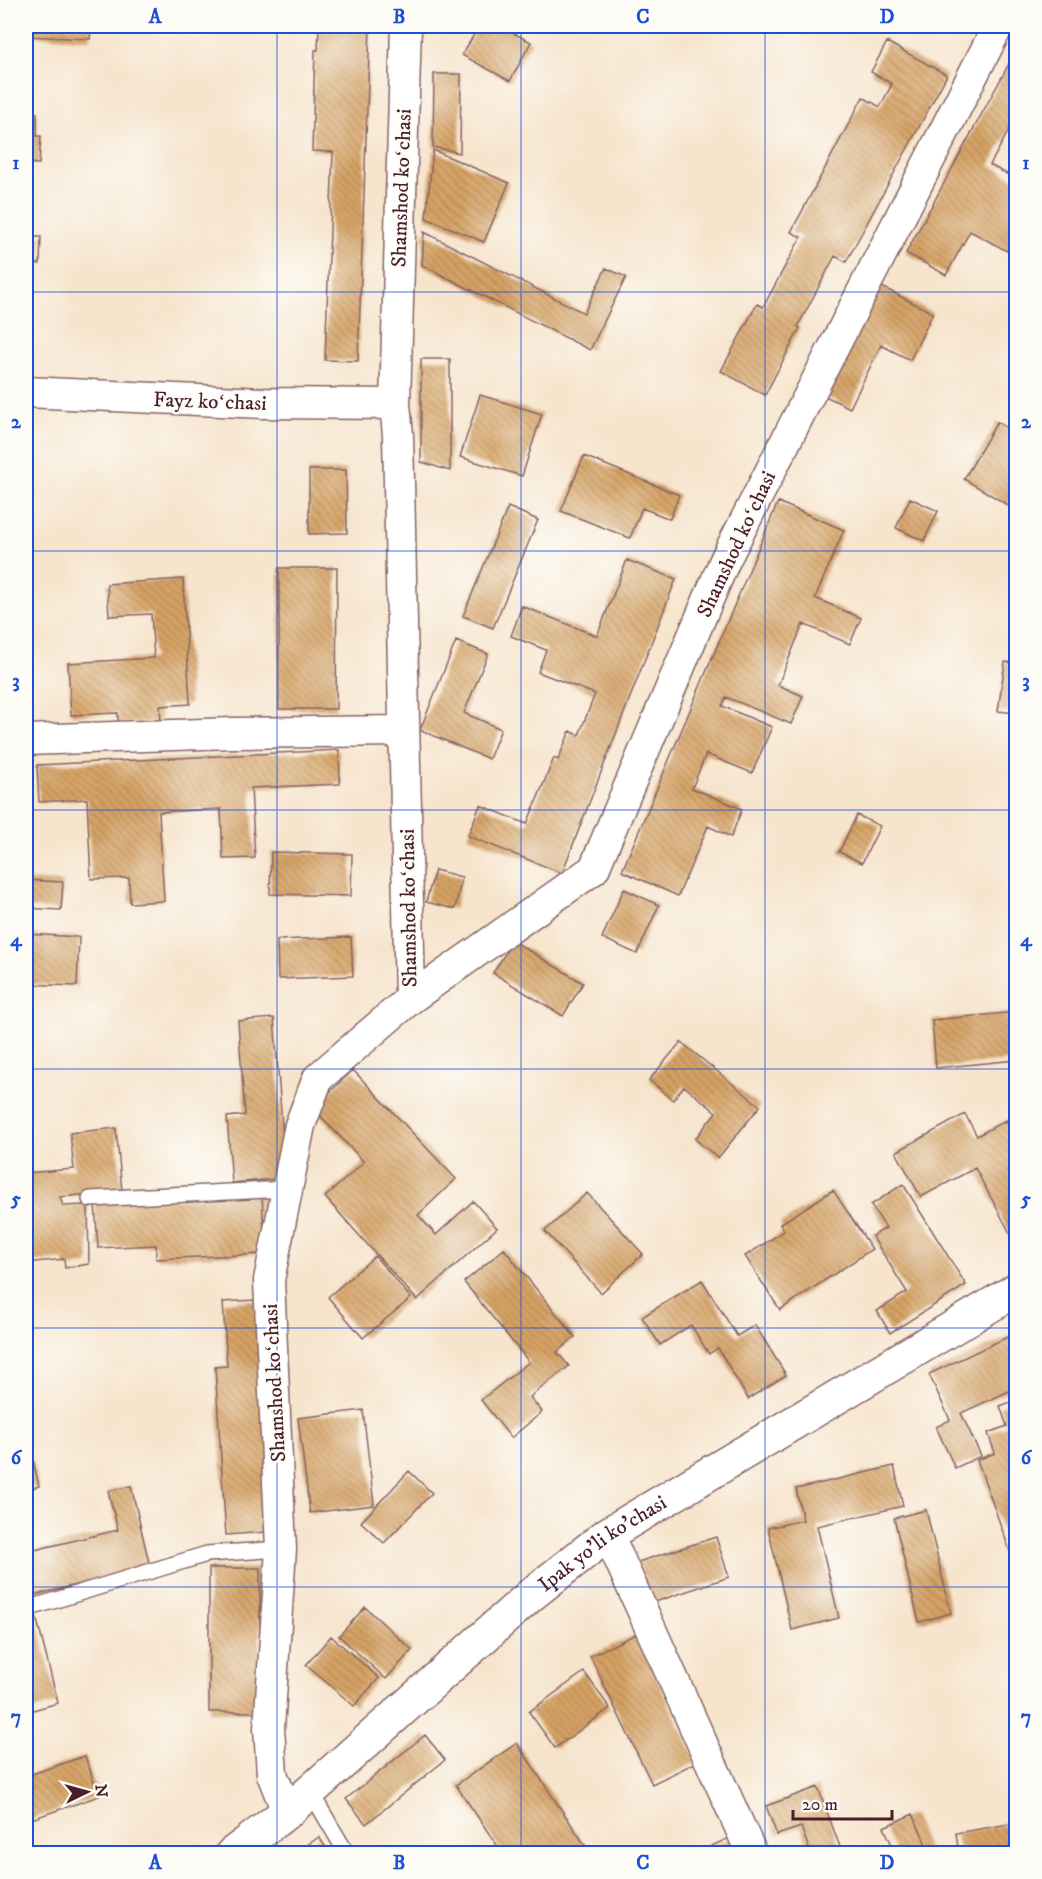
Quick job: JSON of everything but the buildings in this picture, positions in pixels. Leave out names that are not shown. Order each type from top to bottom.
[{"type":"main road","name":"Ipak yo'li ko'chasi","points":[[232,1854],[298,1802],[532,1594],[608,1534],[1017,1290]]},
{"type":"street","name":"Shamshod koʻchasi","points":[[406,26],[395,404],[399,447],[410,999]]},
{"type":"street","name":"Shamshod koʻchasi","points":[[298,1802],[272,1774],[269,1728],[281,1549],[269,1280],[300,1125],[318,1078],[410,999],[594,869],[725,560],[998,26]]},
{"type":"street","name":"Fayz koʻchasi","points":[[26,392],[263,403],[395,404]]},
{"type":"street","points":[[26,740],[233,733],[403,731]]},
{"type":"street","points":[[608,1534],[752,1854]]},
{"type":"lane","points":[[90,1199],[286,1189]]},
{"type":"lane","points":[[33,1607],[207,1554],[281,1549]]},
{"type":"lane","points":[[298,1802],[347,1854]]}]
